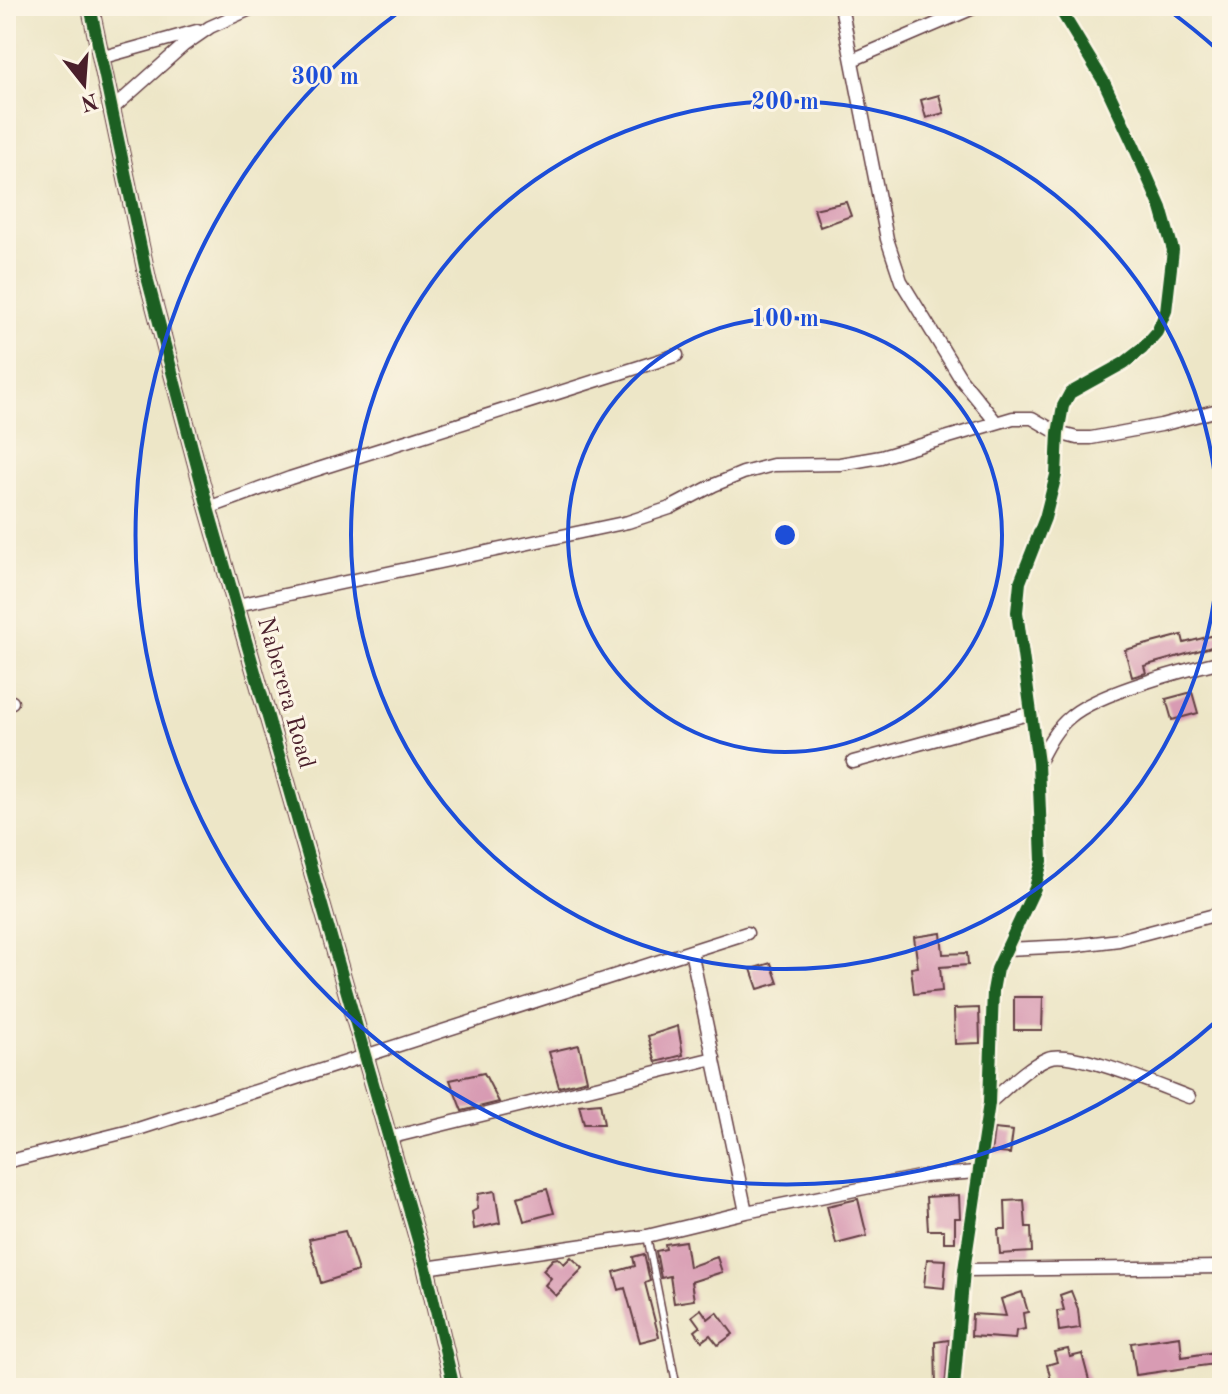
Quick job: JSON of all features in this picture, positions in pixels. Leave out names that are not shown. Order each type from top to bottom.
[{"type":"street","name":"Naberera Road","points":[[90,6],[148,281],[208,508],[426,1268],[454,1388]]},
{"type":"street","points":[[100,58],[210,27],[257,6]]},
{"type":"street","points":[[841,6],[887,239],[901,281],[961,379],[995,421]]},
{"type":"street","points":[[852,60],[978,6]]},
{"type":"street","points":[[954,1388],[964,1270],[989,1103],[993,991],[997,969],[1035,888],[1042,861],[1038,763],[1017,612],[1020,582],[1045,518],[1056,475],[1063,406],[1070,393],[1124,363],[1157,332],[1166,311],[1173,250],[1161,208],[1104,82],[1058,6]]},
{"type":"street","points":[[110,111],[184,45],[210,27]]},
{"type":"street","points":[[208,508],[290,478],[677,355]]},
{"type":"street","points":[[237,605],[628,522],[670,508],[743,473],[773,465],[840,464],[881,457],[1013,418],[1032,418],[1058,433],[1091,438],[1161,425],[1222,409]]},
{"type":"street","points":[[1038,763],[1053,734],[1071,716],[1102,699],[1222,661]]},
{"type":"street","points":[[853,762],[1032,713]]},
{"type":"street","points":[[1006,949],[1119,940],[1222,913]]},
{"type":"street","points":[[6,1162],[138,1129],[747,933]]},
{"type":"street","points":[[691,951],[746,1212]]},
{"type":"street","points":[[989,1103],[1050,1056],[1067,1056],[1099,1065],[1189,1097]]},
{"type":"street","points":[[388,1138],[714,1058]]},
{"type":"street","points":[[426,1268],[647,1236],[746,1212],[924,1176],[977,1172]]},
{"type":"street","points":[[964,1270],[1222,1267]]},
{"type":"lane","points":[[647,1236],[677,1388]]},
{"type":"building","points":[[939,95],[944,113],[926,118],[921,100]]},
{"type":"building","points":[[846,202],[851,216],[820,227],[814,209]]},
{"type":"building","points":[[1222,633],[1222,644],[1144,666],[1146,673],[1132,677],[1125,650],[1182,635],[1184,643]]},
{"type":"building","points":[[1192,692],[1198,713],[1172,720],[1166,699]]},
{"type":"building","points":[[941,933],[943,954],[967,953],[968,965],[940,967],[942,991],[914,994],[911,968],[918,967],[914,937]]},
{"type":"building","points":[[771,963],[778,983],[758,989],[751,969]]},
{"type":"building","points":[[1014,997],[1043,997],[1042,1030],[1014,1030]]},
{"type":"building","points":[[979,1008],[980,1043],[955,1044],[954,1009]]},
{"type":"building","points":[[678,1026],[683,1055],[656,1062],[648,1036]]},
{"type":"building","points":[[579,1045],[587,1080],[559,1087],[549,1052]]},
{"type":"building","points":[[484,1073],[499,1102],[462,1111],[450,1080]]},
{"type":"building","points":[[600,1103],[604,1124],[584,1124],[579,1105]]},
{"type":"building","points":[[994,1129],[1013,1131],[1010,1154],[991,1152]]},
{"type":"building","points":[[547,1189],[554,1213],[524,1221],[517,1197]]},
{"type":"building","points":[[495,1191],[500,1223],[474,1229],[472,1212],[477,1209],[478,1194]]},
{"type":"building","points":[[959,1195],[960,1218],[955,1218],[955,1242],[944,1242],[944,1230],[928,1230],[926,1197]]},
{"type":"building","points":[[858,1199],[867,1236],[836,1244],[827,1206]]},
{"type":"building","points":[[1024,1200],[1026,1227],[1031,1227],[1032,1252],[1000,1254],[998,1229],[1006,1229],[1005,1201]]},
{"type":"building","points":[[345,1231],[358,1271],[321,1283],[309,1239]]},
{"type":"building","points":[[685,1241],[689,1267],[717,1257],[722,1272],[691,1282],[694,1300],[674,1303],[670,1276],[661,1278],[656,1251],[666,1249],[665,1244]]},
{"type":"building","points":[[644,1254],[650,1281],[645,1283],[659,1337],[640,1342],[625,1288],[619,1290],[614,1272],[635,1266],[633,1257]]},
{"type":"building","points":[[571,1257],[583,1268],[556,1296],[545,1285],[551,1278],[543,1270],[553,1259],[558,1258],[564,1264]]},
{"type":"building","points":[[927,1259],[946,1260],[944,1288],[924,1286]]},
{"type":"building","points":[[1071,1291],[1078,1309],[1080,1328],[1059,1331],[1057,1311],[1064,1310],[1060,1295]]},
{"type":"building","points":[[1022,1292],[1028,1312],[1023,1313],[1025,1329],[1016,1331],[1015,1339],[971,1336],[972,1314],[1006,1316],[1001,1299]]},
{"type":"building","points":[[701,1309],[708,1319],[717,1312],[733,1334],[718,1345],[710,1335],[702,1341],[695,1331],[700,1327],[692,1316]]},
{"type":"building","points":[[1180,1336],[1182,1357],[1222,1351],[1222,1363],[1136,1375],[1131,1343]]},
{"type":"building","points":[[949,1340],[945,1388],[936,1388],[935,1342]]},
{"type":"building","points":[[1068,1349],[1070,1357],[1082,1354],[1091,1388],[1056,1388],[1055,1379],[1051,1380],[1047,1365],[1057,1362],[1054,1352]]},
{"type":"cycle path","points":[[90,6],[148,281],[208,508],[426,1268],[454,1388]]},
{"type":"cycle path","points":[[954,1388],[964,1270],[989,1103],[993,991],[997,969],[1035,888],[1042,861],[1038,763],[1017,612],[1020,582],[1045,518],[1056,475],[1063,406],[1070,393],[1124,363],[1157,332],[1166,311],[1173,250],[1161,208],[1104,82],[1058,6]]}]
